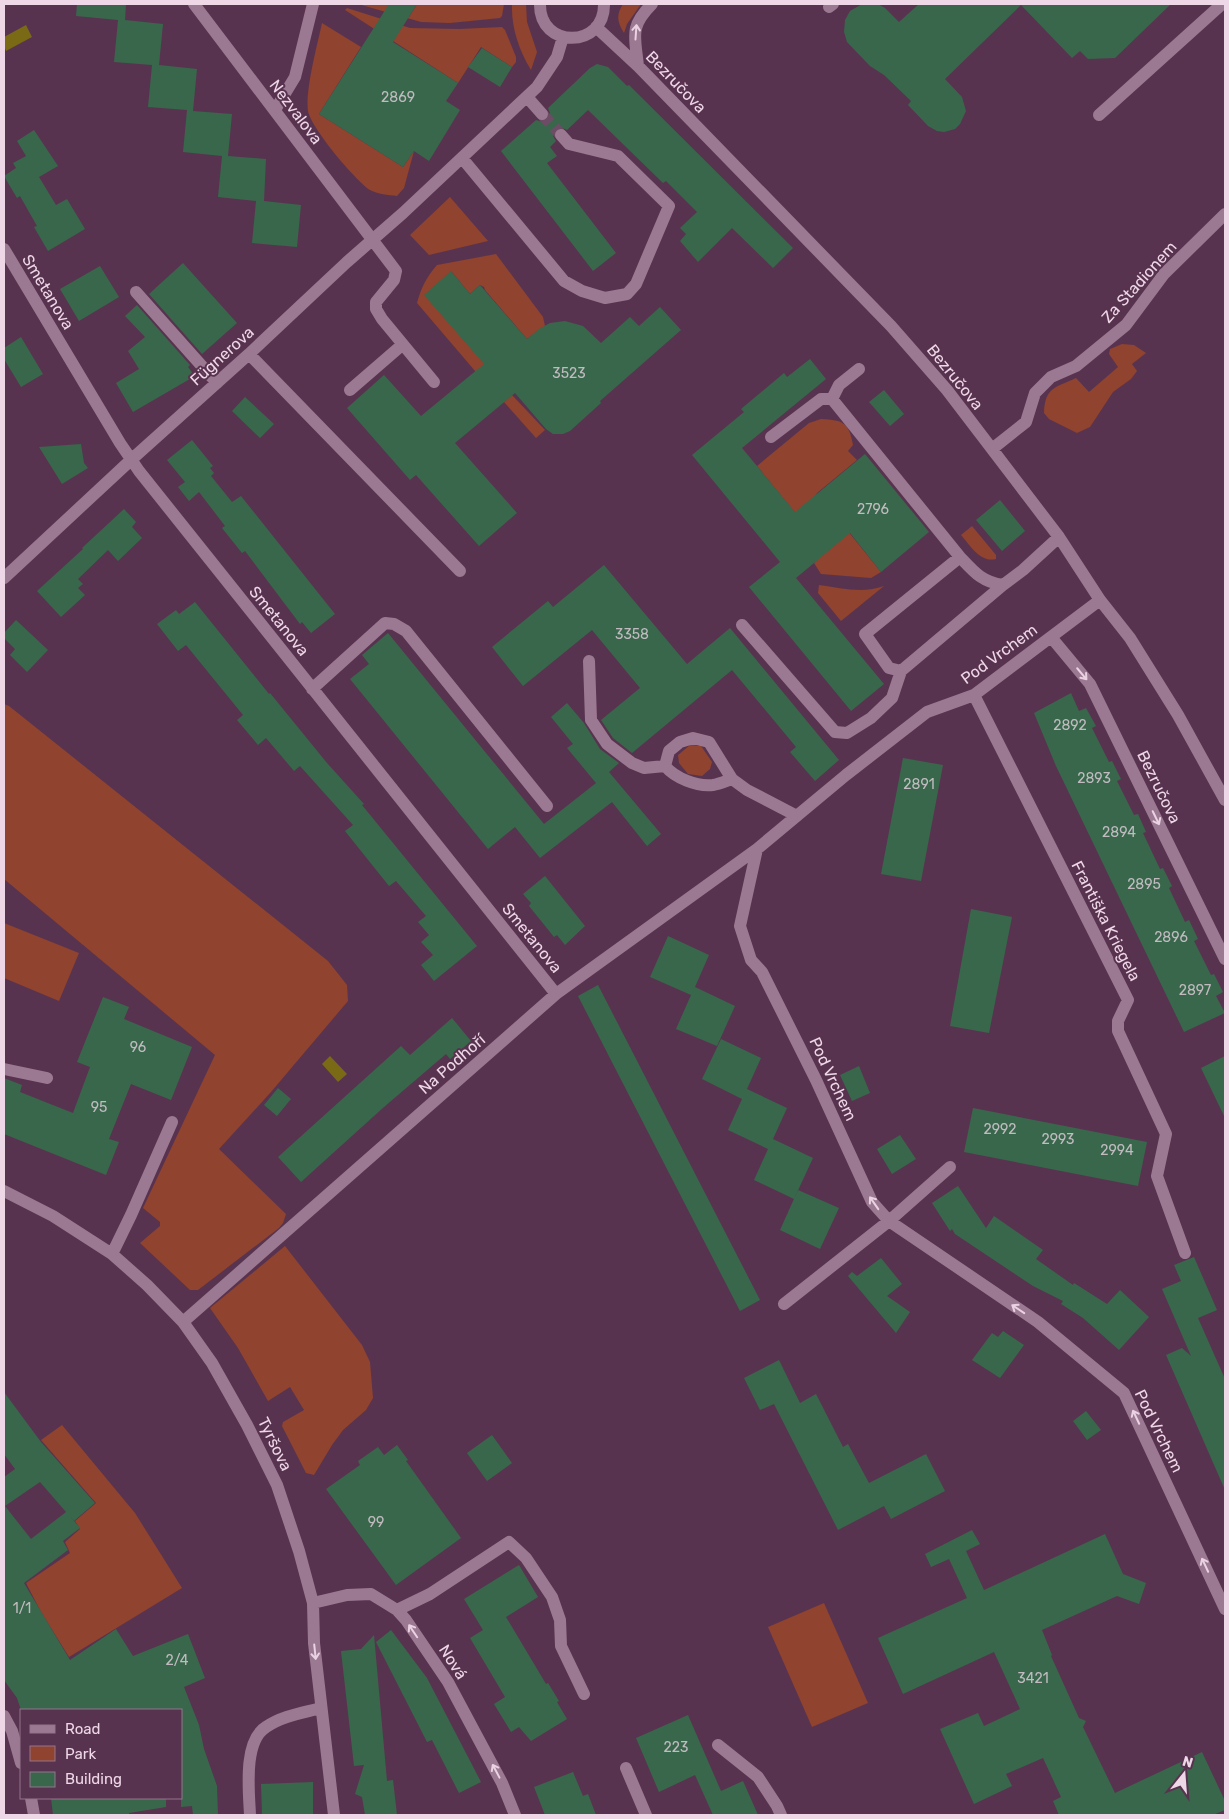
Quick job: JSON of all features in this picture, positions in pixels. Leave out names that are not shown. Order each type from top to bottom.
[{"type":"street","name":"Nezvalova","points":[[194,4],[396,271],[394,280],[376,302],[376,309],[402,345]]},
{"type":"street","points":[[275,110],[295,78],[313,4]]},
{"type":"street","points":[[540,4],[542,19],[554,33],[563,37],[581,37],[596,28],[603,14],[604,4]]},
{"type":"street","points":[[638,66],[636,26],[639,18],[652,4]]},
{"type":"street","points":[[1099,115],[1222,4]]},
{"type":"street","name":"Bezručova","points":[[596,28],[638,66],[891,326],[946,390],[1059,537],[1100,600],[1130,638],[1178,715],[1225,800]]},
{"type":"street","name":"Fügnerova","points":[[4,578],[527,97],[557,57],[563,37]]},
{"type":"street","points":[[527,97],[542,114]]},
{"type":"street","points":[[462,158],[564,281],[582,291],[605,298],[627,294],[636,284],[670,206],[618,156],[569,144],[561,135]]},
{"type":"street","name":"Za Stadionem","points":[[992,449],[1026,422],[1035,393],[1051,377],[1076,366],[1126,325],[1164,274],[1225,214]]},
{"type":"street","name":"Smetanova","points":[[4,249],[120,443],[139,471],[556,994]]},
{"type":"street","points":[[136,292],[217,382]]},
{"type":"street","points":[[350,390],[402,345],[434,382]]},
{"type":"street","points":[[249,354],[460,571]]},
{"type":"street","points":[[832,399],[839,385],[858,369]]},
{"type":"street","points":[[771,437],[821,399],[832,399]]},
{"type":"street","points":[[832,399],[960,557],[983,579],[990,583],[1003,585]]},
{"type":"street","points":[[742,625],[835,732],[847,733],[871,718],[892,698],[901,671],[1003,585],[1024,570],[1059,537]]},
{"type":"street","points":[[901,671],[889,668],[865,634],[960,557]]},
{"type":"street","name":"Pod Vrchem","points":[[1100,600],[974,694],[927,712],[846,775],[757,849],[740,926],[752,960],[762,972],[812,1071],[872,1202],[889,1221],[1038,1322],[1124,1393],[1225,1609]]},
{"type":"street","points":[[312,689],[385,623],[394,624],[406,631],[547,806]]},
{"type":"street","name":"Bezručova","points":[[1051,637],[1090,684],[1225,959]]},
{"type":"street","points":[[589,661],[591,720],[607,744],[632,763],[644,768],[665,766]]},
{"type":"street","name":"Františka Kriegela","points":[[974,694],[1128,1000],[1118,1021],[1118,1031],[1166,1134],[1157,1176],[1185,1254]]},
{"type":"street","points":[[665,766],[669,751],[680,742],[693,738],[709,742],[732,779],[747,790],[797,816]]},
{"type":"street","points":[[665,766],[671,774],[693,782],[712,785],[732,779]]},
{"type":"street","name":"Na Podhoří","points":[[183,1322],[556,994],[757,849]]},
{"type":"street","points":[[4,1069],[47,1078]]},
{"type":"street","points":[[112,1254],[172,1122]]},
{"type":"street","points":[[784,1304],[889,1221],[950,1167]]},
{"type":"street","name":"Tyršova","points":[[4,1191],[53,1216],[112,1254],[148,1285],[183,1322],[212,1363],[247,1425],[277,1485],[299,1551],[313,1603],[314,1643],[334,1815]]},
{"type":"street","points":[[397,1610],[430,1594],[509,1542],[526,1558],[552,1597],[560,1620],[561,1646],[584,1694]]},
{"type":"street","name":"Nová","points":[[313,1603],[347,1595],[371,1594],[397,1610],[406,1620],[448,1682],[502,1783],[515,1815]]},
{"type":"street","points":[[250,1815],[248,1782],[250,1750],[257,1735],[264,1727],[290,1716],[321,1708]]},
{"type":"street","points":[[4,1716],[12,1731],[20,1759]]},
{"type":"street","points":[[718,1745],[758,1777],[782,1815]]},
{"type":"street","points":[[626,1768],[646,1815]]},
{"type":"street","points":[[31,1799],[34,1815]]},
{"type":"green space","points":[[358,4],[387,4],[409,17],[417,4],[504,4],[500,18],[450,23],[421,22]]},
{"type":"green space","points":[[512,4],[526,4],[527,22],[537,52],[531,70],[517,38]]},
{"type":"green space","points":[[623,4],[641,4],[627,24],[624,33],[618,18]]},
{"type":"green space","points":[[347,8],[410,28],[459,29],[502,27],[516,57],[516,62],[512,67],[481,47],[458,83],[345,10]]},
{"type":"green space","points":[[322,23],[361,47],[319,114],[403,167],[414,151],[404,188],[397,196],[370,190],[354,176],[334,153],[311,119],[308,111],[308,92]]},
{"type":"green space","points":[[450,197],[488,241],[429,255],[410,235]]},
{"type":"green space","points":[[496,254],[543,317],[545,326],[527,339],[484,287],[480,285],[470,294],[451,271],[496,377],[487,385],[417,303],[425,282],[437,265]]},
{"type":"green space","points":[[1122,344],[1134,345],[1146,353],[1132,364],[1137,371],[1131,379],[1113,392],[1090,427],[1077,433],[1049,419],[1044,413],[1046,398],[1049,393],[1076,378],[1089,392],[1118,367],[1109,354],[1110,349]]},
{"type":"green space","points":[[512,395],[545,430],[536,438],[504,402]]},
{"type":"green space","points":[[821,419],[835,420],[847,427],[853,445],[848,451],[857,460],[817,493],[801,520],[757,466],[809,423]]},
{"type":"green space","points":[[843,525],[881,572],[871,578],[821,574],[814,563]]},
{"type":"green space","points":[[972,526],[996,555],[996,559],[990,560],[980,556],[961,535]]},
{"type":"green space","points":[[819,585],[860,590],[884,586],[841,621],[818,593]]},
{"type":"green space","points":[[4,704],[9,706],[328,961],[347,985],[348,1001],[271,1092],[219,1149],[286,1214],[283,1223],[198,1290],[190,1290],[140,1243],[160,1226],[160,1222],[143,1208],[215,1055],[4,879]]},
{"type":"green space","points":[[690,745],[701,746],[712,762],[710,769],[702,776],[688,774],[679,763],[678,755]]},
{"type":"green space","points":[[4,923],[79,953],[59,1001],[4,978]]},
{"type":"green space","points":[[285,1246],[362,1345],[370,1362],[373,1398],[366,1410],[343,1430],[314,1475],[306,1473],[282,1426],[283,1422],[304,1410],[290,1387],[268,1401],[238,1348],[210,1308]]},
{"type":"green space","points":[[62,1425],[135,1513],[182,1588],[69,1657],[41,1612],[26,1583],[70,1553],[65,1542],[80,1529],[75,1521],[96,1503],[41,1440]]},
{"type":"green space","points":[[824,1603],[868,1703],[812,1727],[768,1627]]},
{"type":"shaded area","points":[[26,25],[32,37],[6,51],[4,37]]},
{"type":"shaded area","points":[[330,1056],[347,1074],[338,1082],[322,1064]]},
{"type":"building","points":[[77,4],[126,4],[125,20],[163,24],[159,65],[197,69],[193,111],[232,114],[228,156],[266,159],[264,201],[301,205],[297,247],[252,243],[256,201],[218,197],[222,156],[183,152],[187,110],[148,107],[152,65],[114,62],[118,20],[76,16]]},
{"type":"building","points":[[389,4],[417,4],[393,42],[458,83],[446,101],[460,110],[429,161],[414,151],[403,167],[319,114]]},
{"type":"building","points":[[862,4],[878,4],[885,8],[899,22],[919,4],[1171,4],[1115,58],[1088,59],[1080,51],[1072,58],[1021,5],[945,79],[962,97],[966,111],[960,124],[955,129],[944,132],[937,131],[928,126],[908,105],[911,101],[884,75],[870,66],[847,42],[844,32],[845,20],[850,11]]},
{"type":"building","points":[[482,48],[512,67],[500,87],[468,67]]},
{"type":"building","points":[[597,64],[608,67],[627,86],[629,85],[793,248],[773,268],[732,228],[698,262],[680,241],[686,234],[680,228],[697,212],[666,181],[663,183],[588,110],[567,130],[560,127],[555,129],[553,136],[556,141],[550,147],[557,156],[547,163],[616,253],[593,271],[501,151],[536,120],[543,122],[548,120],[550,113],[548,108],[590,68]]},
{"type":"building","points":[[34,130],[58,166],[39,177],[56,205],[67,199],[85,229],[48,251],[34,227],[37,226],[20,196],[17,198],[4,176],[16,168],[13,163],[26,156],[17,141]]},
{"type":"building","points":[[183,263],[237,323],[202,354],[149,294]]},
{"type":"building","points":[[100,266],[119,297],[79,321],[60,289]]},
{"type":"building","points":[[451,271],[470,294],[480,285],[527,339],[550,323],[565,321],[583,326],[601,343],[630,317],[639,326],[660,307],[681,330],[600,401],[601,403],[570,431],[563,434],[553,434],[546,429],[515,393],[455,443],[517,513],[479,546],[416,475],[410,480],[347,408],[384,375],[421,416],[484,364],[424,295]]},
{"type":"building","points":[[137,305],[190,365],[188,367],[195,376],[133,412],[116,383],[139,369],[128,351],[145,337],[125,316]]},
{"type":"building","points":[[21,337],[43,374],[21,387],[4,359],[4,348]]},
{"type":"building","points":[[810,359],[826,379],[742,448],[795,512],[865,454],[929,532],[881,572],[850,533],[796,578],[884,684],[851,711],[749,587],[780,562],[692,455],[744,412],[741,409],[784,373],[787,377]]},
{"type":"building","points":[[884,390],[904,414],[890,426],[869,402]]},
{"type":"building","points":[[245,397],[274,424],[260,438],[232,411]]},
{"type":"building","points":[[192,440],[213,466],[210,468],[214,473],[211,476],[232,502],[241,496],[335,614],[311,633],[302,622],[300,624],[245,551],[242,553],[222,528],[225,526],[199,492],[189,501],[178,487],[185,482],[167,460]]},
{"type":"building","points":[[81,444],[84,463],[88,468],[62,484],[39,447]]},
{"type":"building","points":[[1000,500],[1025,531],[1002,551],[976,520]]},
{"type":"building","points":[[124,509],[136,522],[132,527],[142,538],[118,561],[108,550],[78,579],[83,584],[78,588],[85,595],[61,617],[37,591]]},
{"type":"building","points":[[604,565],[687,664],[730,628],[839,760],[815,781],[790,752],[796,747],[732,670],[632,753],[613,738],[601,720],[640,688],[592,630],[523,686],[492,647],[548,601],[553,607]]},
{"type":"building","points":[[195,602],[269,694],[364,804],[362,805],[477,946],[434,981],[421,965],[433,955],[421,942],[429,935],[418,922],[426,916],[396,881],[389,886],[345,831],[353,825],[300,766],[294,771],[266,738],[258,745],[237,720],[243,715],[186,645],[178,651],[157,624],[176,610],[179,614]]},
{"type":"building","points":[[16,620],[48,650],[27,672],[10,655],[15,649],[4,638],[4,633]]},
{"type":"building","points":[[388,633],[544,824],[596,783],[567,748],[573,744],[551,717],[567,703],[584,723],[600,749],[619,763],[609,772],[661,834],[647,846],[612,802],[540,858],[515,827],[488,849],[350,679],[369,664],[362,655]]},
{"type":"building","points":[[1071,693],[1079,711],[1086,708],[1096,726],[1092,728],[1109,762],[1112,761],[1121,779],[1117,781],[1134,815],[1138,814],[1146,832],[1143,833],[1160,869],[1163,868],[1172,886],[1169,888],[1185,922],[1189,920],[1198,939],[1194,941],[1211,975],[1214,974],[1223,992],[1216,996],[1225,1013],[1184,1032],[1056,766],[1034,713]]},
{"type":"building","points":[[903,758],[943,765],[921,881],[881,874]]},
{"type":"building","points":[[545,876],[585,926],[565,945],[557,935],[554,937],[529,906],[531,903],[523,894]]},
{"type":"building","points":[[971,909],[1012,917],[989,1033],[950,1026]]},
{"type":"building","points":[[668,936],[709,955],[695,987],[735,1006],[717,1046],[676,1029],[691,995],[650,977]]},
{"type":"building","points":[[598,985],[760,1300],[740,1311],[578,996]]},
{"type":"building","points":[[103,997],[129,1007],[124,1019],[192,1047],[171,1100],[131,1084],[109,1139],[119,1142],[106,1175],[4,1134],[4,1078],[22,1085],[20,1092],[73,1113],[90,1067],[77,1062]]},
{"type":"building","points":[[452,1018],[471,1041],[450,1059],[446,1054],[301,1182],[278,1157],[401,1046],[410,1055]]},
{"type":"building","points":[[721,1039],[761,1058],[747,1089],[787,1108],[773,1139],[813,1158],[794,1199],[754,1180],[768,1149],[728,1130],[742,1099],[702,1079]]},
{"type":"building","points":[[1225,1056],[1225,1118],[1201,1068]]},
{"type":"building","points":[[859,1066],[870,1093],[852,1101],[840,1075]]},
{"type":"building","points":[[278,1088],[291,1099],[277,1116],[264,1105]]},
{"type":"building","points":[[973,1108],[1147,1142],[1138,1186],[964,1152]]},
{"type":"building","points":[[900,1135],[916,1159],[892,1174],[877,1149]]},
{"type":"building","points":[[958,1186],[986,1228],[994,1216],[1043,1250],[1036,1259],[1073,1285],[1074,1283],[1107,1304],[1120,1290],[1149,1317],[1119,1350],[1083,1318],[1061,1304],[1063,1301],[1033,1286],[955,1234],[952,1229],[950,1231],[932,1203]]},
{"type":"building","points":[[798,1190],[839,1208],[820,1249],[780,1230]]},
{"type":"building","points":[[1194,1257],[1217,1310],[1198,1318],[1225,1379],[1225,1490],[1166,1355],[1182,1348],[1191,1356],[1162,1289],[1181,1281],[1174,1265]]},
{"type":"building","points":[[881,1258],[902,1284],[887,1296],[910,1312],[896,1333],[848,1276],[852,1272],[857,1276]]},
{"type":"building","points":[[1003,1331],[1024,1345],[1000,1378],[972,1360],[992,1333],[998,1337]]},
{"type":"building","points":[[779,1360],[800,1403],[816,1394],[843,1447],[848,1444],[869,1483],[926,1454],[945,1491],[891,1519],[884,1506],[838,1530],[774,1404],[760,1410],[744,1378]]},
{"type":"building","points":[[4,1392],[41,1442],[95,1503],[74,1521],[80,1528],[63,1541],[68,1550],[24,1583],[70,1660],[116,1629],[133,1656],[188,1634],[205,1678],[184,1687],[199,1725],[204,1749],[217,1786],[218,1815],[193,1815],[192,1806],[181,1807],[182,1709],[21,1709],[17,1698],[4,1680],[4,1477],[15,1469],[4,1454]],"holes":[[[40,1482],[66,1512],[31,1539],[5,1506]]]},
{"type":"building","points":[[1086,1411],[1101,1430],[1087,1440],[1073,1421]]},
{"type":"building","points":[[492,1435],[512,1463],[487,1481],[467,1453]]},
{"type":"building","points":[[397,1445],[408,1460],[406,1461],[461,1538],[396,1585],[326,1489],[360,1465],[358,1461],[378,1447],[384,1455]]},
{"type":"building","points":[[972,1530],[980,1544],[966,1551],[984,1590],[1105,1534],[1123,1574],[1146,1583],[1139,1604],[1117,1596],[1042,1630],[1051,1656],[1079,1718],[1086,1721],[1083,1727],[1115,1793],[1202,1752],[1225,1801],[1225,1810],[1213,1815],[1059,1815],[1053,1801],[1061,1797],[1043,1758],[1006,1774],[1012,1786],[974,1804],[940,1729],[978,1713],[984,1726],[1020,1709],[994,1652],[903,1694],[878,1638],[967,1598],[949,1559],[931,1567],[925,1554]]},
{"type":"building","points":[[519,1565],[538,1597],[506,1617],[546,1684],[548,1683],[559,1701],[557,1702],[567,1719],[531,1741],[519,1727],[511,1732],[494,1704],[505,1697],[470,1638],[483,1630],[464,1599]]},
{"type":"building","points":[[391,1630],[427,1678],[481,1782],[459,1793],[432,1740],[427,1742],[376,1642]]},
{"type":"building","points":[[374,1635],[387,1781],[393,1780],[397,1815],[365,1815],[362,1797],[355,1794],[364,1765],[354,1766],[341,1651],[361,1649]]},
{"type":"building","points":[[688,1715],[721,1791],[743,1781],[758,1815],[713,1815],[695,1775],[659,1792],[636,1738]]},
{"type":"building","points":[[573,1772],[583,1796],[588,1794],[596,1815],[545,1815],[534,1787]]},
{"type":"building","points":[[313,1782],[313,1815],[262,1815],[261,1784]]},
{"type":"building","points":[[51,1799],[166,1799],[166,1807],[129,1813],[129,1815],[53,1815]]},
{"type":"tunnel","points":[[542,114],[561,135]]}]
